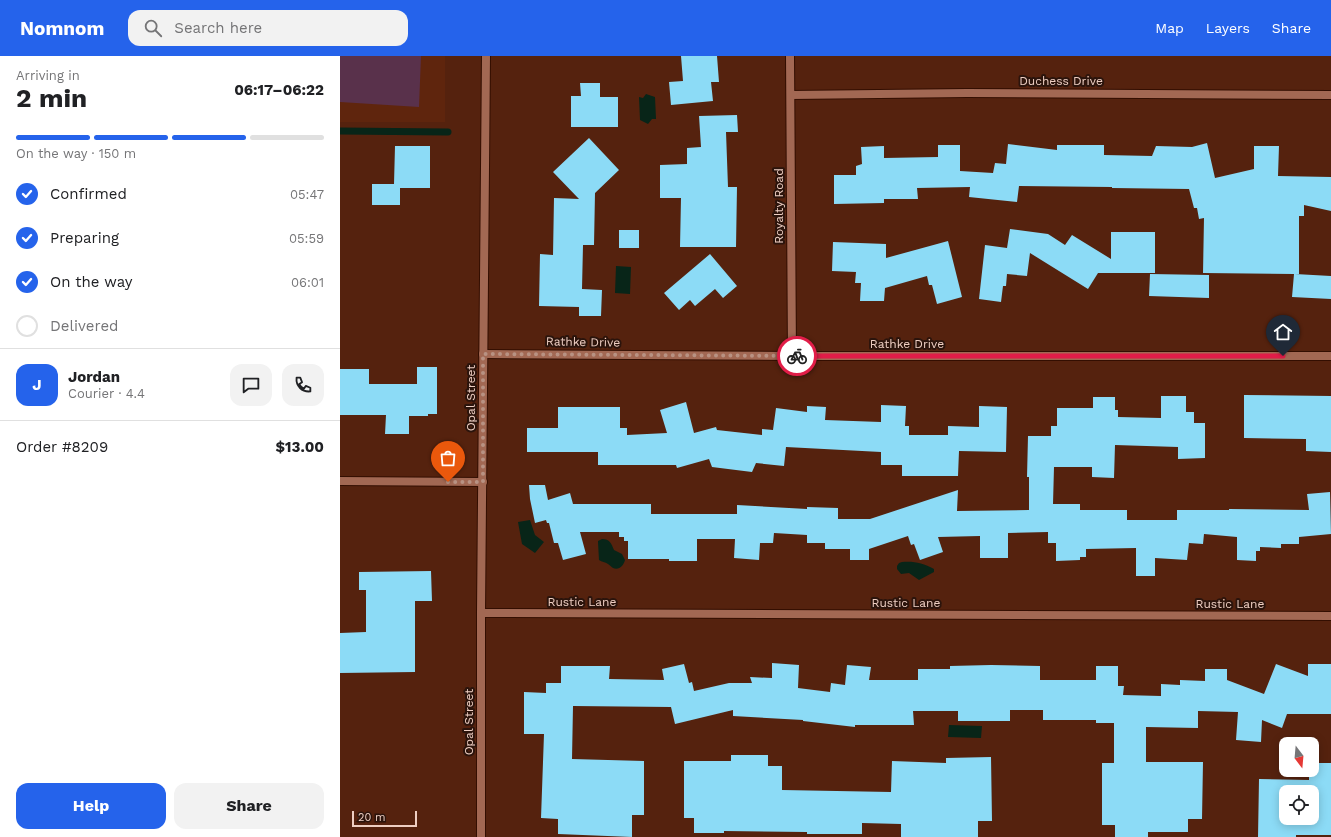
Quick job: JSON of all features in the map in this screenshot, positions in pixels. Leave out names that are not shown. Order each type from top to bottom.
[{"type":"street","name":"Opal Street","points":[[481,837],[480,613],[483,482],[486,56]]},
{"type":"street","name":"Royalty Road","points":[[790,56],[792,356]]},
{"type":"street","name":"Duchess Drive","points":[[790,95],[967,93],[1331,95]]},
{"type":"street","name":"Rathke Drive","points":[[483,354],[792,356],[1331,356]]},
{"type":"street","points":[[340,481],[483,482]]},
{"type":"street","name":"Rustic Lane","points":[[480,613],[1331,616]]},
{"type":"shaded area","points":[[340,56],[445,56],[445,122],[340,122]]},
{"type":"shaded area","points":[[340,56],[421,56],[419,107],[340,102]]},
{"type":"shaded area","points":[[646,94],[655,97],[656,119],[652,119],[648,124],[640,120],[639,97],[643,98]]},
{"type":"shaded area","points":[[616,266],[631,267],[630,294],[615,293]]},
{"type":"shaded area","points":[[530,520],[535,535],[544,542],[535,553],[522,544],[518,522]]},
{"type":"shaded area","points":[[602,539],[609,541],[614,550],[622,554],[625,560],[624,564],[619,568],[615,569],[607,563],[599,560],[598,541]]},
{"type":"shaded area","points":[[902,562],[922,564],[934,569],[934,572],[919,580],[909,573],[901,574],[897,569],[897,566]]},
{"type":"shaded area","points":[[949,725],[982,726],[981,738],[948,737]]},
{"type":"building","points":[[681,56],[717,56],[719,82],[711,82],[713,101],[671,105],[669,82],[683,81]]},
{"type":"building","points":[[580,83],[600,83],[600,97],[618,97],[618,127],[571,127],[571,96],[581,96]]},
{"type":"building","points":[[737,115],[738,132],[726,132],[728,187],[737,187],[736,247],[680,247],[681,198],[660,198],[660,165],[687,164],[687,148],[701,147],[699,116]]},
{"type":"building","points":[[589,138],[619,170],[595,193],[594,245],[583,245],[582,289],[602,290],[601,316],[579,316],[579,307],[539,306],[540,254],[553,255],[554,198],[579,199],[553,172]]},
{"type":"building","points":[[1207,143],[1215,178],[1254,169],[1254,146],[1279,146],[1278,176],[1331,177],[1331,211],[1304,205],[1304,216],[1299,216],[1299,274],[1295,274],[1331,276],[1331,299],[1292,297],[1294,274],[1203,273],[1204,218],[1199,219],[1197,208],[1194,208],[1189,189],[1019,186],[1017,202],[969,197],[970,187],[917,188],[918,199],[884,199],[884,203],[834,204],[834,175],[856,175],[856,166],[862,164],[861,147],[884,146],[884,158],[938,157],[938,145],[960,145],[960,171],[993,173],[995,163],[1006,164],[1008,144],[1057,150],[1057,145],[1104,145],[1104,155],[1152,156],[1156,146],[1192,147]]},
{"type":"building","points":[[395,146],[430,146],[430,188],[400,188],[400,205],[372,205],[372,184],[394,184]]},
{"type":"building","points":[[1010,229],[1048,234],[1065,245],[1072,235],[1111,259],[1111,232],[1155,232],[1155,273],[1098,273],[1088,289],[1030,253],[1027,276],[1007,274],[1006,286],[1003,286],[1001,302],[979,299],[985,245],[1007,248]]},
{"type":"building","points":[[619,230],[639,230],[639,248],[619,248]]},
{"type":"building","points":[[948,241],[962,297],[937,304],[932,285],[929,285],[927,276],[885,288],[884,301],[860,301],[861,283],[855,283],[856,272],[832,271],[833,242],[886,244],[886,258]]},
{"type":"building","points":[[710,254],[737,286],[723,298],[715,289],[695,306],[690,300],[679,310],[664,293]]},
{"type":"building","points":[[1150,274],[1209,275],[1209,298],[1149,296]]},
{"type":"building","points":[[417,367],[437,367],[437,414],[428,414],[428,416],[409,416],[409,434],[385,434],[386,415],[340,415],[340,369],[369,369],[369,384],[417,384]]},
{"type":"building","points":[[1244,395],[1331,396],[1331,452],[1306,451],[1306,439],[1244,438]]},
{"type":"building","points":[[1161,396],[1186,396],[1186,412],[1194,412],[1194,423],[1205,423],[1205,458],[1178,459],[1178,447],[1115,445],[1114,478],[1092,477],[1092,467],[1054,467],[1053,504],[1080,504],[1080,510],[1127,510],[1127,520],[1177,520],[1177,510],[1309,510],[1307,494],[1330,492],[1331,534],[1299,537],[1299,544],[1281,544],[1281,548],[1260,547],[1260,551],[1256,551],[1256,561],[1237,560],[1237,537],[1204,534],[1203,544],[1189,543],[1187,560],[1155,558],[1155,576],[1136,576],[1136,548],[1086,549],[1086,557],[1080,557],[1080,560],[1056,561],[1056,543],[1048,543],[1048,532],[1008,533],[1008,558],[980,558],[980,536],[938,537],[943,552],[920,560],[914,544],[911,545],[908,536],[869,549],[869,560],[850,560],[850,549],[825,549],[825,543],[807,543],[807,535],[774,533],[773,543],[760,543],[759,560],[734,558],[735,539],[697,539],[697,561],[669,561],[669,559],[628,559],[628,541],[624,541],[624,537],[619,537],[619,532],[580,532],[586,554],[563,560],[558,543],[554,543],[549,523],[547,523],[546,520],[535,523],[530,499],[529,485],[545,485],[548,500],[570,493],[573,504],[651,504],[651,514],[737,514],[737,505],[807,509],[807,507],[838,508],[838,519],[870,519],[958,490],[957,511],[1029,510],[1029,477],[1027,477],[1028,436],[1051,436],[1051,426],[1057,426],[1057,408],[1093,408],[1093,397],[1115,397],[1115,410],[1118,410],[1118,417],[1161,418]]},
{"type":"building","points":[[686,402],[694,433],[716,427],[717,430],[762,435],[762,429],[773,430],[776,408],[807,412],[807,406],[826,407],[825,420],[881,422],[881,405],[906,406],[905,426],[909,426],[909,435],[948,435],[948,426],[979,427],[979,406],[1007,407],[1006,452],[959,451],[958,476],[902,476],[902,465],[881,465],[881,452],[786,447],[784,466],[756,463],[752,472],[712,467],[709,459],[677,468],[676,465],[598,465],[598,452],[527,452],[527,428],[558,428],[558,407],[620,407],[620,428],[627,428],[627,435],[667,433],[660,410]]},
{"type":"building","points":[[431,571],[432,601],[415,601],[415,672],[340,673],[340,633],[366,632],[366,590],[359,590],[359,572]]},
{"type":"building","points":[[772,663],[799,665],[798,688],[830,692],[831,683],[845,685],[847,665],[871,667],[869,680],[918,680],[918,669],[950,669],[950,666],[991,665],[1040,666],[1040,680],[1096,680],[1096,666],[1118,666],[1118,686],[1124,686],[1123,695],[1161,696],[1161,684],[1180,685],[1180,680],[1205,681],[1205,669],[1227,669],[1227,680],[1264,694],[1276,664],[1308,676],[1308,664],[1331,664],[1331,714],[1287,714],[1282,728],[1262,720],[1261,742],[1236,740],[1238,712],[1198,711],[1198,728],[1146,727],[1146,762],[1203,762],[1202,819],[1188,819],[1188,832],[1148,832],[1148,837],[1115,837],[1115,825],[1102,825],[1102,763],[1114,763],[1114,723],[1096,723],[1096,720],[1043,720],[1043,710],[1010,710],[1010,721],[958,721],[958,711],[913,711],[914,725],[855,725],[855,727],[803,720],[733,716],[733,710],[675,724],[671,707],[573,706],[572,759],[644,761],[644,815],[632,815],[632,837],[558,834],[558,819],[541,818],[544,734],[524,734],[524,692],[546,693],[546,683],[561,683],[561,666],[610,666],[609,679],[664,680],[662,669],[684,664],[689,683],[692,682],[694,691],[729,683],[752,683],[750,677],[772,678]]},
{"type":"building","points":[[731,755],[768,755],[768,766],[782,766],[782,790],[891,792],[892,761],[946,763],[946,758],[991,757],[992,821],[978,821],[978,837],[901,837],[901,824],[862,823],[862,834],[724,831],[724,833],[694,833],[694,818],[684,818],[684,761],[731,761]]},
{"type":"building","points":[[1319,763],[1331,763],[1331,835],[1258,837],[1259,779],[1309,780],[1309,777],[1319,777]]},
{"type":"waterway","points":[[340,131],[448,132]]},
{"type":"way so far","points":[[448,482],[483,482],[483,354],[797,356]]},
{"type":"route","points":[[797,356],[1283,356]]}]
